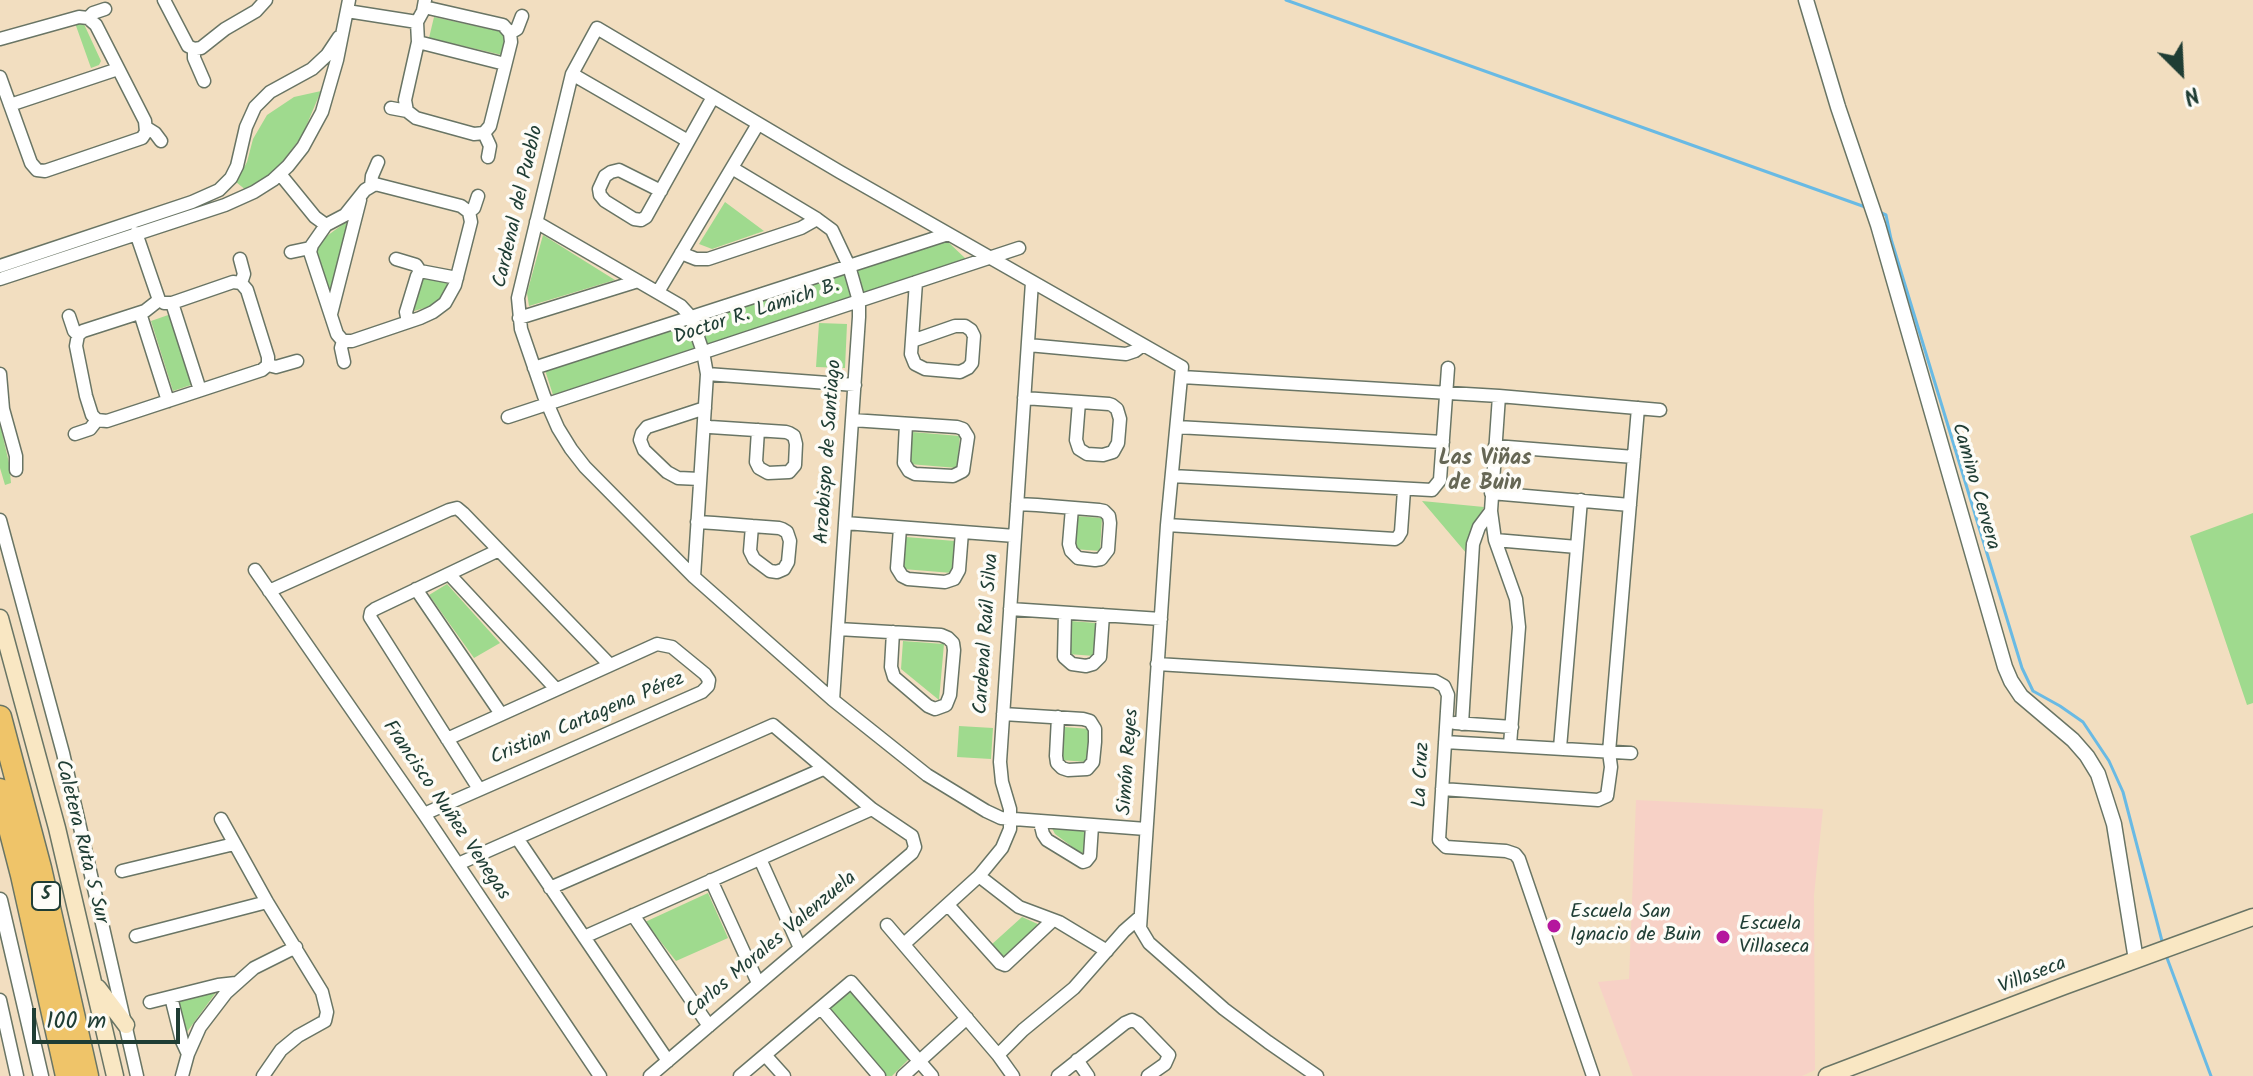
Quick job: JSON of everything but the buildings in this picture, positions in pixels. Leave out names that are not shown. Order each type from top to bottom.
[{"type":"highway","name":"5","points":[[0,717],[40,868],[87,1076]]},
{"type":"highway","name":"5","points":[[0,790],[67,1076]]},
{"type":"main road","name":"Caletera Ruta 5 Sur","points":[[0,618],[45,782],[115,1076]]},
{"type":"main road","name":"Villaseca","points":[[1827,1076],[2253,917]]},
{"type":"main road","points":[[93,982],[126,1025]]},
{"type":"street","points":[[164,0],[188,46],[194,49],[201,48],[266,0]]},
{"type":"street","points":[[245,0],[252,13]]},
{"type":"street","name":"Camino Cervera","points":[[1806,0],[1848,139],[1874,210],[2005,667],[2021,696],[2073,740],[2098,774],[2114,824],[2136,960]]},
{"type":"street","points":[[424,3],[503,25],[510,33],[490,126],[484,133],[474,134],[412,117],[407,111],[405,100],[418,42],[417,22],[424,3]]},
{"type":"street","points":[[0,266],[136,233],[241,198],[268,184],[280,174],[311,135],[322,112],[348,6],[417,22]]},
{"type":"street","points":[[88,18],[105,9]]},
{"type":"street","points":[[510,33],[517,29],[522,16]]},
{"type":"street","points":[[0,39],[79,17],[88,18],[96,25],[147,128],[138,139],[45,171],[37,170],[31,163],[0,77]]},
{"type":"street","name":"Cardenal del Pueblo","points":[[1146,829],[1011,820],[986,811],[927,775],[833,700],[694,577],[578,458],[558,428],[534,368],[519,318],[519,290],[572,74],[597,28],[1143,345],[1182,372]]},
{"type":"street","points":[[0,279],[219,190],[237,166],[246,127],[255,107],[270,92],[306,73],[327,55],[342,33]]},
{"type":"street","points":[[418,42],[505,64]]},
{"type":"street","points":[[194,49],[194,58],[204,81]]},
{"type":"street","points":[[10,105],[118,69]]},
{"type":"street","points":[[306,73],[319,73],[331,85]]},
{"type":"street","points":[[572,74],[688,141]]},
{"type":"street","points":[[661,191],[619,170],[605,176],[599,192],[605,201],[638,220],[646,217],[661,191],[713,97]]},
{"type":"street","points":[[391,108],[407,111]]},
{"type":"street","points":[[658,292],[758,124]]},
{"type":"street","points":[[147,128],[161,141]]},
{"type":"street","points":[[484,133],[490,146],[488,157]]},
{"type":"street","points":[[371,186],[378,162]]},
{"type":"street","name":"Arzobispo de Santiago","points":[[732,168],[835,233],[859,301],[833,700]]},
{"type":"street","points":[[24,179],[37,170]]},
{"type":"street","points":[[280,174],[315,217],[326,225]]},
{"type":"street","points":[[228,182],[241,198]]},
{"type":"street","points":[[383,185],[465,207],[471,222],[453,291],[445,303],[427,315],[352,341],[343,341],[338,337],[331,316],[330,294],[351,216],[365,190],[371,186],[383,185]]},
{"type":"street","points":[[469,212],[478,196]]},
{"type":"street","points":[[330,294],[310,248],[326,225],[351,216]]},
{"type":"street","points":[[681,253],[696,259],[708,259],[801,228],[817,219]]},
{"type":"street","points":[[536,222],[681,306],[691,317],[707,374],[694,577]]},
{"type":"street","points":[[136,233],[159,300]]},
{"type":"street","name":"Doctor R. Lamich B.","points":[[534,368],[948,234]]},
{"type":"street","points":[[291,252],[310,248]]},
{"type":"street","name":"Doctor R. Lamich B.","points":[[508,417],[1019,248]]},
{"type":"street","points":[[240,259],[244,274],[241,283]]},
{"type":"street","points":[[396,259],[416,265],[420,271],[457,278]]},
{"type":"street","points":[[408,322],[406,312],[420,271]]},
{"type":"street","points":[[519,318],[638,281]]},
{"type":"street","points":[[159,300],[172,303],[233,282],[241,283],[247,290],[268,365]]},
{"type":"street","points":[[912,341],[955,326],[965,326],[974,336],[972,363],[960,372],[921,369],[912,361],[912,341],[916,282]]},
{"type":"street","name":"Cardenal Raúl Silva","points":[[1011,820],[1000,768],[1032,282]]},
{"type":"street","points":[[159,300],[140,313],[78,335],[76,342],[82,379],[91,412],[97,420],[107,421],[262,370],[268,365]]},
{"type":"street","points":[[172,303],[200,390]]},
{"type":"street","points":[[140,313],[168,401]]},
{"type":"street","points":[[69,316],[78,335]]},
{"type":"street","points":[[343,341],[344,362]]},
{"type":"street","points":[[1028,345],[1126,354],[1143,345]]},
{"type":"street","points":[[268,365],[276,367],[297,361]]},
{"type":"street","points":[[1172,476],[1429,491],[1440,480],[1448,368]]},
{"type":"street","points":[[1182,372],[1660,410]]},
{"type":"street","name":"Simón Reyes","points":[[1140,917],[1167,525],[1182,372]]},
{"type":"street","points":[[0,374],[3,409],[16,456],[16,470]]},
{"type":"street","points":[[707,374],[855,385]]},
{"type":"street","points":[[1499,396],[1491,511],[1495,540],[1518,613],[1519,641],[1510,745]]},
{"type":"street","points":[[1024,398],[1109,404],[1117,409],[1120,419],[1118,443],[1113,452],[1087,454],[1079,449],[1076,440],[1079,402]]},
{"type":"street","points":[[700,479],[678,478],[667,472],[642,447],[640,436],[647,427],[705,408]]},
{"type":"street","points":[[1442,789],[1601,800],[1607,796],[1638,408]]},
{"type":"street","points":[[75,434],[90,429],[97,420]]},
{"type":"street","points":[[852,420],[906,424],[963,429],[968,437],[963,471],[953,476],[909,471],[904,463],[906,424]]},
{"type":"street","points":[[704,426],[758,430]]},
{"type":"street","points":[[1177,427],[1443,442]]},
{"type":"street","points":[[1495,446],[1634,457]]},
{"type":"street","points":[[1167,525],[1395,539],[1401,532],[1404,490]]},
{"type":"street","points":[[1491,493],[1630,505]]},
{"type":"street","points":[[1560,748],[1581,500]]},
{"type":"street","points":[[1017,504],[1102,510],[1109,516],[1110,523],[1108,550],[1101,559],[1078,558],[1071,551],[1072,508]]},
{"type":"street","points":[[269,591],[457,508],[610,665]]},
{"type":"street","points":[[1462,724],[1473,544],[1479,527],[1491,511]]},
{"type":"street","points":[[0,520],[63,753],[137,1076]]},
{"type":"street","points":[[697,522],[752,526]]},
{"type":"street","points":[[845,523],[1015,536]]},
{"type":"street","points":[[900,528],[897,568],[902,576],[948,582],[959,570],[962,532]]},
{"type":"street","points":[[1495,540],[1577,547]]},
{"type":"street","points":[[479,789],[370,620],[370,614],[499,550]]},
{"type":"street","name":"Francisco Nuñez Venegas","points":[[255,570],[600,1076]]},
{"type":"street","points":[[449,574],[556,689]]},
{"type":"street","points":[[416,589],[501,714]]},
{"type":"street","points":[[1010,609],[1161,619]]},
{"type":"street","points":[[1065,613],[1064,657],[1072,664],[1086,666],[1100,657],[1103,615]]},
{"type":"street","points":[[838,629],[893,632],[941,635],[951,640],[954,650],[950,695],[943,707],[935,709],[928,706],[894,677],[891,667],[893,632]]},
{"type":"street","name":"Cristian Cartagena Pérez","points":[[424,814],[702,692],[709,683],[705,674],[665,644],[653,645],[447,739]]},
{"type":"street","name":"La Cruz","points":[[1157,664],[1435,681],[1442,684],[1447,691],[1439,840],[1443,846],[1506,851],[1519,859],[1593,1076]]},
{"type":"street","points":[[1003,714],[1058,717],[1087,719],[1094,726],[1094,759],[1087,769],[1068,770],[1057,763],[1058,717]]},
{"type":"street","points":[[1446,723],[1512,727]]},
{"type":"street","points":[[458,864],[773,725],[872,809],[584,937]]},
{"type":"street","points":[[1445,742],[1631,753]]},
{"type":"street","points":[[550,888],[823,769]]},
{"type":"street","name":"Carlos Morales Valenzuela","points":[[650,1076],[912,853],[915,843],[909,833],[872,809]]},
{"type":"street","points":[[221,819],[322,992],[327,1012],[325,1021],[290,1043],[263,1076]]},
{"type":"street","points":[[904,944],[979,876],[1002,848],[1011,820]]},
{"type":"street","points":[[1040,822],[1047,840],[1083,862],[1089,858],[1092,826]]},
{"type":"street","points":[[517,838],[668,1061]]},
{"type":"street","points":[[122,871],[234,844]]},
{"type":"street","points":[[760,859],[800,948]]},
{"type":"street","points":[[979,876],[1019,907],[1053,920],[1107,951]]},
{"type":"street","points":[[711,880],[758,983]]},
{"type":"street","points":[[0,900],[40,1073],[20,1076],[0,1000]]},
{"type":"street","points":[[136,936],[267,902]]},
{"type":"street","points":[[948,905],[1005,965],[1053,920]]},
{"type":"street","points":[[633,915],[709,1026]]},
{"type":"street","points":[[998,1055],[1074,988],[1140,917]]},
{"type":"street","points":[[1140,917],[1143,936],[1159,952],[1239,1021],[1317,1076]]},
{"type":"street","points":[[887,925],[1013,1076]]},
{"type":"street","points":[[182,1076],[188,1054],[208,1015],[236,983],[264,962],[296,947]]},
{"type":"street","points":[[740,1076],[851,982],[932,1076]]},
{"type":"street","points":[[150,1002],[236,983]]},
{"type":"street","points":[[171,997],[188,1054]]},
{"type":"street","points":[[821,1008],[879,1076]]},
{"type":"street","points":[[903,1076],[967,1018]]},
{"type":"street","points":[[1058,1076],[1132,1020],[1169,1055],[1165,1064],[1148,1076]]},
{"type":"street","points":[[765,1055],[784,1076]]},
{"type":"street","points":[[1077,1060],[1088,1076]]},
{"type":"shaded area","name":"Escuela Villaseca","points":[[1636,800],[1823,809],[1814,895],[1815,1070],[1802,1076],[1633,1076],[1598,982],[1629,979]]},
{"type":"green space","points":[[434,17],[507,33],[502,55],[429,38]]},
{"type":"green space","points":[[83,22],[101,61],[91,68],[75,23]]},
{"type":"green space","points":[[321,91],[302,136],[275,171],[247,191],[236,182],[247,162],[253,139],[267,115],[294,97]]},
{"type":"green space","points":[[725,202],[764,231],[712,249],[699,244]]},
{"type":"green space","points":[[350,219],[331,293],[317,259],[316,244]]},
{"type":"green space","points":[[543,235],[615,280],[529,306],[527,293]]},
{"type":"green space","points":[[947,241],[966,259],[553,395],[545,370]]},
{"type":"green space","points":[[423,278],[448,282],[445,294],[431,306],[414,311]]},
{"type":"green space","points":[[171,314],[194,384],[173,391],[151,321]]},
{"type":"green space","points":[[819,323],[847,324],[845,368],[816,367]]},
{"type":"green space","points":[[0,424],[11,483],[5,485],[0,468]]},
{"type":"green space","points":[[912,432],[960,436],[957,468],[909,464]]},
{"type":"green space","points":[[1422,501],[1484,507],[1468,538],[1467,554]]},
{"type":"green space","points":[[2253,513],[2253,703],[2247,705],[2190,536]]},
{"type":"green space","points":[[1076,516],[1102,518],[1100,551],[1074,549]]},
{"type":"green space","points":[[906,537],[955,541],[952,573],[903,569]]},
{"type":"green space","points":[[447,584],[500,643],[474,658],[429,595]]},
{"type":"green space","points":[[1070,621],[1096,623],[1094,656],[1068,654]]},
{"type":"green space","points":[[903,641],[944,644],[939,700],[901,669]]},
{"type":"green space","points":[[959,726],[993,728],[991,759],[957,757]]},
{"type":"green space","points":[[1064,727],[1090,729],[1087,762],[1061,760]]},
{"type":"green space","points":[[1052,828],[1087,830],[1083,853],[1055,834]]},
{"type":"green space","points":[[708,893],[728,938],[676,961],[645,922]]},
{"type":"green space","points":[[1022,917],[1040,925],[1002,958],[991,945]]},
{"type":"green space","points":[[851,987],[911,1057],[892,1076],[884,1076],[826,1010]]},
{"type":"green space","points":[[217,991],[184,1036],[176,1001]]},
{"type":"waterway","points":[[1286,0],[1868,208]]},
{"type":"waterway","points":[[1879,212],[1886,215],[2022,668],[2033,691],[2083,722],[2109,761],[2123,792],[2162,941]]},
{"type":"waterway","points":[[2167,958],[2211,1076]]},
{"type":"place","name":"Escuela San Ignacio de Buin","points":[[1554,926]]},
{"type":"place","name":"Escuela Villaseca","points":[[1723,937]]},
{"type":"district","name":"Las Viñas de Buin","points":[[1485,472]]}]
